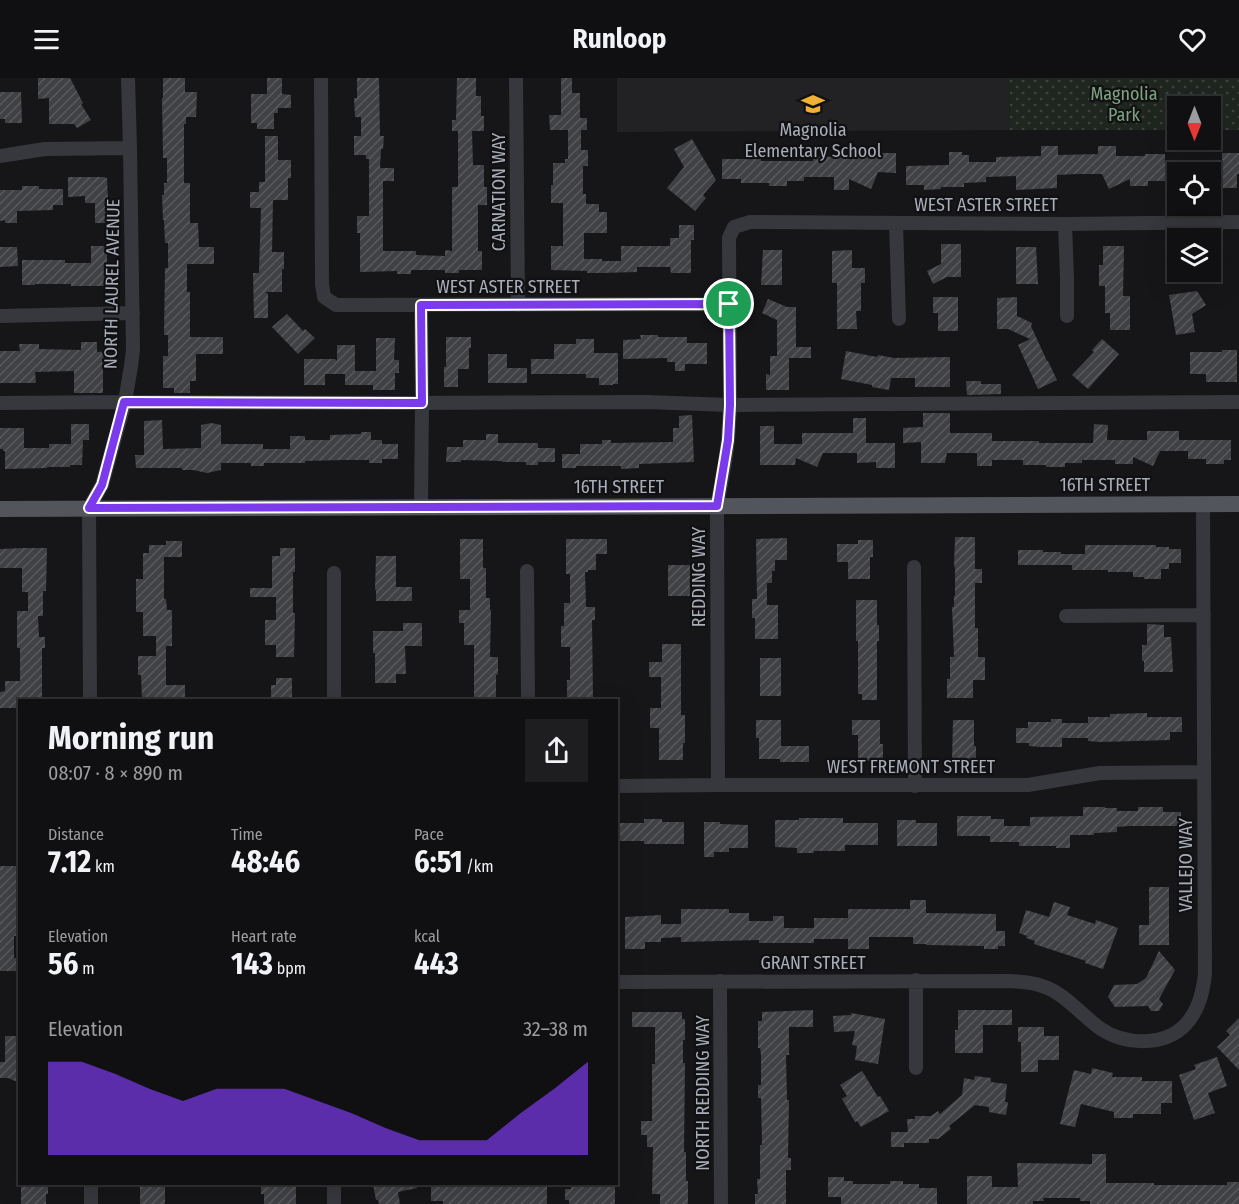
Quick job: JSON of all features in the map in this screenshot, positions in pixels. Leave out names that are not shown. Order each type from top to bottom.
[{"type":"main road","name":"16TH STREET","points":[[0,509],[1239,504]]},
{"type":"street","name":"NORTH LAUREL AVENUE","points":[[90,699],[89,508],[102,485],[131,366],[133,313],[128,78]]},
{"type":"street","name":"WEST ASTER STREET","points":[[321,78],[322,284],[324,297],[336,305],[729,304]]},
{"type":"street","name":"CARNATION WAY","points":[[516,78],[518,305]]},
{"type":"street","points":[[0,156],[45,148],[130,148]]},
{"type":"street","name":"WEST ASTER STREET","points":[[734,227],[750,222],[1065,224],[1239,222]]},
{"type":"street","points":[[896,223],[899,319]]},
{"type":"street","points":[[1065,224],[1067,316]]},
{"type":"street","name":"REDDING WAY","points":[[718,785],[717,506],[727,451],[730,405],[729,238],[734,227]]},
{"type":"street","points":[[421,305],[421,507]]},
{"type":"street","points":[[0,316],[133,313]]},
{"type":"street","points":[[0,403],[635,402],[730,405],[1239,402]]},
{"type":"street","name":"VALLEJO WAY","points":[[1010,981],[1042,986],[1063,997],[1102,1030],[1124,1040],[1147,1041],[1171,1035],[1185,1025],[1195,1011],[1203,992],[1205,974],[1203,504]]},
{"type":"street","points":[[914,567],[915,786]]},
{"type":"street","points":[[527,572],[528,699]]},
{"type":"street","points":[[333,573],[334,699]]},
{"type":"street","points":[[1066,616],[1204,615]]},
{"type":"street","name":"WEST FREMONT STREET","points":[[618,786],[1028,785],[1100,773],[1204,772]]},
{"type":"street","points":[[916,980],[916,1068]]},
{"type":"street","name":"NORTH REDDING WAY","points":[[720,981],[722,1204]]},
{"type":"street","name":"GRANT STREET","points":[[618,982],[1010,981]]},
{"type":"street","points":[[91,1185],[91,1204]]},
{"type":"street","points":[[334,1185],[334,1204]]},
{"type":"shaded area","name":"Magnolia Elementary School","points":[[617,78],[1009,78],[1010,130],[617,132]]},
{"type":"green space","name":"Magnolia Park","points":[[1009,78],[1239,78],[1239,130],[1221,130],[1221,96],[1167,96],[1167,130],[1010,130]]},
{"type":"building","points":[[38,78],[70,78],[91,120],[77,128],[74,124],[49,124],[49,98],[38,99]]},
{"type":"building","points":[[163,78],[185,78],[185,92],[197,92],[196,117],[186,117],[186,124],[184,124],[184,183],[190,183],[190,223],[198,223],[199,247],[214,247],[214,264],[187,264],[187,292],[190,292],[190,337],[223,337],[223,354],[196,354],[196,381],[190,381],[190,393],[174,393],[174,388],[163,388],[163,356],[168,356],[168,335],[164,335],[165,268],[168,268],[168,243],[165,243],[162,195],[164,195],[164,183],[167,183],[167,158],[163,158]]},
{"type":"building","points":[[267,78],[282,78],[282,94],[291,95],[291,108],[278,108],[278,113],[274,113],[274,129],[257,129],[257,123],[251,123],[251,94],[267,94]]},
{"type":"building","points":[[357,78],[379,78],[380,136],[384,136],[380,168],[394,168],[394,181],[383,181],[383,251],[416,251],[416,255],[445,256],[445,250],[452,251],[452,187],[458,187],[458,131],[452,131],[452,120],[456,120],[457,78],[476,78],[476,96],[481,96],[484,131],[472,131],[473,165],[484,165],[484,187],[487,187],[487,205],[478,205],[478,251],[482,251],[482,270],[459,270],[459,273],[445,273],[445,270],[411,270],[411,274],[397,274],[397,271],[360,272],[360,233],[357,233],[357,216],[369,216],[369,159],[366,159],[366,155],[354,155],[354,136],[361,136],[361,117],[355,117],[354,98],[357,98]]},
{"type":"building","points":[[561,78],[572,78],[572,93],[580,93],[580,118],[587,118],[587,130],[581,130],[581,150],[588,150],[588,166],[583,166],[583,194],[586,194],[586,204],[599,204],[599,212],[607,212],[607,233],[584,233],[584,259],[621,261],[621,246],[670,246],[670,238],[679,238],[679,225],[694,225],[694,240],[691,240],[691,273],[671,273],[670,267],[637,267],[637,272],[602,273],[551,270],[551,246],[563,246],[563,203],[551,203],[553,163],[565,163],[565,159],[568,159],[568,130],[550,130],[549,115],[561,115]]},
{"type":"building","points":[[0,92],[21,92],[22,123],[5,123],[5,119],[0,119]]},
{"type":"building","points":[[265,136],[278,136],[278,160],[291,160],[291,178],[288,178],[288,200],[273,200],[272,252],[284,252],[282,292],[265,292],[268,294],[268,318],[254,318],[253,273],[259,273],[261,208],[250,208],[250,192],[259,192],[259,182],[265,182]]},
{"type":"building","points":[[692,139],[716,180],[703,195],[706,198],[695,211],[667,188],[684,167],[674,149]]},
{"type":"building","points":[[1041,146],[1058,146],[1058,155],[1098,154],[1098,146],[1116,146],[1116,156],[1165,154],[1167,181],[1148,181],[1148,186],[1130,186],[1130,179],[1109,189],[1102,174],[1076,174],[1057,175],[1057,188],[1016,190],[1016,176],[986,177],[986,182],[964,183],[964,187],[941,187],[941,189],[924,190],[924,185],[906,185],[906,166],[949,165],[949,152],[962,152],[962,155],[969,155],[969,162],[996,162],[996,157],[1041,156]]},
{"type":"building","points":[[865,153],[896,153],[896,173],[878,172],[871,189],[849,179],[849,190],[834,190],[834,177],[804,177],[804,181],[787,181],[787,186],[769,186],[769,183],[741,183],[741,179],[722,179],[722,159],[813,161],[813,157],[865,156]]},
{"type":"building","points":[[1222,153],[1239,153],[1237,188],[1221,188]]},
{"type":"building","points":[[68,177],[107,178],[109,223],[95,223],[95,203],[85,203],[85,196],[68,197]]},
{"type":"building","points":[[22,186],[63,189],[63,205],[53,205],[53,210],[17,211],[17,223],[0,221],[0,190],[22,190]]},
{"type":"building","points":[[941,244],[961,244],[961,277],[947,277],[933,284],[927,271],[941,264]]},
{"type":"building","points":[[91,246],[107,246],[107,286],[22,285],[22,260],[65,260],[65,263],[91,263]]},
{"type":"building","points":[[1103,246],[1124,246],[1123,296],[1130,296],[1130,330],[1110,330],[1110,313],[1105,313],[1105,286],[1099,286],[1099,265],[1103,265]]},
{"type":"building","points":[[0,247],[17,247],[18,266],[0,267]]},
{"type":"building","points":[[1016,247],[1036,247],[1038,284],[1016,284]]},
{"type":"building","points":[[763,250],[782,250],[782,285],[761,285]]},
{"type":"building","points":[[852,250],[852,268],[865,268],[865,283],[861,283],[861,311],[856,311],[857,329],[837,329],[837,283],[832,283],[832,251]]},
{"type":"building","points":[[1197,291],[1206,305],[1192,314],[1195,332],[1176,335],[1169,295]]},
{"type":"building","points":[[933,297],[958,297],[958,331],[938,331],[938,313],[933,313]]},
{"type":"building","points":[[1017,297],[1017,316],[1032,323],[1031,326],[1057,380],[1038,389],[1018,345],[1030,339],[1008,329],[997,329],[997,298]]},
{"type":"building","points":[[768,299],[787,307],[796,307],[796,347],[811,347],[811,358],[789,358],[789,390],[766,390],[766,374],[770,375],[770,356],[777,356],[777,320],[762,313]]},
{"type":"building","points":[[287,314],[303,331],[305,329],[315,338],[298,354],[272,327]]},
{"type":"building","points":[[640,335],[687,337],[687,343],[707,343],[707,364],[685,364],[685,371],[675,371],[675,362],[667,362],[667,358],[623,359],[623,340],[641,339]]},
{"type":"building","points":[[446,337],[471,337],[469,369],[458,369],[458,387],[444,387]]},
{"type":"building","points":[[376,338],[395,338],[394,360],[399,360],[399,373],[395,373],[395,390],[373,390],[373,385],[345,385],[345,374],[325,374],[325,385],[304,385],[304,359],[335,359],[337,361],[337,345],[355,345],[355,371],[376,371]]},
{"type":"building","points":[[576,339],[594,339],[594,353],[618,353],[618,384],[599,385],[599,378],[586,378],[586,374],[531,374],[531,359],[554,359],[554,344],[576,344]]},
{"type":"building","points":[[1102,339],[1119,354],[1088,389],[1072,375],[1094,352],[1092,350]]},
{"type":"building","points":[[81,342],[97,342],[97,352],[109,351],[109,365],[103,365],[103,393],[74,393],[74,371],[35,372],[36,383],[0,383],[0,351],[20,351],[19,344],[39,344],[39,349],[81,350]]},
{"type":"building","points":[[1222,350],[1237,350],[1237,382],[1206,382],[1206,374],[1190,374],[1190,352],[1222,352]]},
{"type":"building","points":[[846,351],[894,358],[950,357],[950,387],[915,387],[915,378],[891,378],[889,390],[841,379]]},
{"type":"building","points":[[488,354],[507,354],[507,368],[527,368],[527,383],[488,383]]},
{"type":"building","points":[[966,381],[1001,384],[1001,394],[967,395]]},
{"type":"building","points":[[923,413],[950,413],[950,433],[992,433],[992,441],[1093,443],[1094,424],[1108,425],[1107,440],[1147,440],[1147,431],[1179,431],[1179,440],[1231,440],[1231,460],[1224,460],[1224,464],[1206,464],[1206,459],[1188,459],[1188,451],[1160,451],[1153,466],[1133,457],[1133,464],[1115,464],[1115,460],[1082,460],[1082,463],[1065,463],[1065,467],[1046,467],[1046,465],[1023,465],[1023,460],[992,460],[992,466],[977,466],[977,453],[947,453],[945,463],[921,463],[921,442],[903,443],[903,428],[923,427]]},
{"type":"building","points":[[692,415],[694,462],[639,464],[639,468],[621,469],[621,466],[562,468],[562,454],[580,454],[580,444],[602,444],[602,440],[611,440],[611,443],[673,442],[673,428],[679,428],[679,416]]},
{"type":"building","points":[[853,418],[866,418],[866,443],[895,443],[895,468],[876,468],[876,462],[857,463],[857,453],[823,453],[817,467],[796,458],[795,465],[760,465],[760,426],[774,426],[774,444],[802,444],[802,433],[853,433]]},
{"type":"building","points":[[162,420],[163,449],[201,448],[201,425],[211,423],[221,425],[221,444],[263,444],[263,449],[290,449],[290,436],[305,436],[305,440],[330,440],[330,435],[371,432],[371,440],[382,440],[382,444],[398,444],[398,459],[382,459],[382,463],[369,463],[369,460],[342,460],[264,463],[264,466],[251,466],[251,463],[221,463],[221,470],[207,473],[182,470],[182,468],[136,468],[135,455],[144,455],[144,421]]},
{"type":"building","points":[[71,424],[89,424],[89,440],[83,440],[82,465],[5,469],[5,451],[0,449],[0,428],[24,428],[24,448],[49,448],[49,444],[71,444]]},
{"type":"building","points":[[486,434],[498,434],[498,443],[538,443],[538,448],[555,448],[555,462],[526,465],[526,462],[502,461],[446,462],[447,447],[463,447],[463,440],[486,440]]},
{"type":"building","points":[[955,537],[975,537],[975,569],[982,569],[982,583],[975,583],[975,628],[978,628],[978,657],[985,657],[985,680],[973,680],[973,698],[947,698],[950,657],[954,657],[952,607],[954,607],[955,596]]},
{"type":"building","points":[[787,538],[787,560],[775,560],[772,583],[767,583],[767,605],[778,605],[778,639],[755,639],[752,599],[757,599],[756,539]]},
{"type":"building","points":[[460,539],[483,539],[486,598],[490,598],[491,610],[490,657],[498,657],[496,698],[474,698],[474,645],[464,645],[464,623],[459,623],[459,610],[470,610],[470,579],[460,579]]},
{"type":"building","points":[[566,539],[607,539],[607,554],[596,554],[596,570],[585,572],[586,607],[595,607],[595,620],[592,620],[593,699],[567,699],[567,680],[570,680],[570,647],[561,647],[564,603],[570,603],[570,574],[566,574]]},
{"type":"building","points":[[858,540],[873,540],[870,579],[848,579],[848,562],[837,562],[837,544],[858,544]]},
{"type":"building","points":[[166,541],[182,541],[182,557],[164,557],[164,599],[166,599],[167,610],[172,610],[172,646],[166,646],[166,685],[185,685],[185,699],[142,699],[138,656],[156,656],[156,636],[143,636],[143,612],[136,612],[136,579],[143,579],[143,553],[149,553],[149,545],[166,545]]},
{"type":"building","points":[[1085,545],[1156,545],[1156,547],[1181,549],[1181,563],[1169,563],[1169,569],[1161,569],[1161,579],[1133,577],[1133,572],[1072,570],[1072,565],[1018,565],[1018,550],[1085,554]]},
{"type":"building","points":[[47,548],[43,616],[38,616],[39,637],[45,637],[45,648],[42,648],[42,699],[18,699],[18,708],[0,708],[0,692],[5,691],[5,681],[20,681],[17,611],[28,611],[28,592],[22,592],[22,568],[0,568],[0,549]]},
{"type":"building","points":[[280,548],[295,548],[294,657],[276,657],[276,645],[265,645],[265,620],[276,620],[276,597],[250,597],[250,588],[272,588],[272,556],[280,556]]},
{"type":"building","points":[[376,556],[396,556],[396,587],[412,587],[412,601],[376,601]]},
{"type":"building","points":[[668,565],[690,565],[690,596],[668,596]]},
{"type":"building","points":[[856,600],[877,600],[879,641],[877,641],[877,700],[862,700],[862,694],[858,694]]},
{"type":"building","points":[[403,623],[422,623],[422,646],[405,646],[406,674],[396,674],[396,683],[375,683],[373,631],[403,631]]},
{"type":"building","points":[[1147,624],[1164,625],[1164,637],[1171,637],[1173,672],[1144,672],[1142,645],[1147,645]]},
{"type":"building","points":[[662,644],[681,644],[681,715],[685,715],[683,760],[659,760],[659,728],[650,728],[650,708],[661,708],[661,677],[649,677],[649,662],[662,662]]},
{"type":"building","points":[[760,658],[781,658],[781,696],[760,696]]},
{"type":"building","points":[[276,678],[292,678],[292,699],[271,699],[271,685],[276,685]]},
{"type":"building","points":[[1147,713],[1147,717],[1182,717],[1182,732],[1170,732],[1170,740],[1100,742],[1088,741],[1088,738],[1062,738],[1062,747],[1029,746],[1029,743],[1016,743],[1016,728],[1028,728],[1028,722],[1051,722],[1051,719],[1062,719],[1062,723],[1088,723],[1088,717]]},
{"type":"building","points":[[756,720],[781,720],[781,746],[809,746],[809,762],[759,759]]},
{"type":"building","points":[[852,720],[880,720],[883,761],[858,761],[858,735],[852,735]]},
{"type":"building","points":[[953,720],[974,720],[976,760],[952,760]]},
{"type":"building","points":[[1083,807],[1138,811],[1138,807],[1163,807],[1163,812],[1181,812],[1181,826],[1129,826],[1117,827],[1117,832],[1070,835],[1070,848],[1019,846],[1019,842],[990,842],[990,836],[957,836],[957,816],[991,816],[991,819],[1004,819],[1004,826],[1030,826],[1030,817],[1083,816]]},
{"type":"building","points":[[799,818],[843,818],[843,823],[878,823],[878,845],[845,845],[845,851],[814,851],[814,853],[797,853],[797,848],[775,847],[775,820],[799,820]]},
{"type":"building","points":[[644,819],[684,822],[684,844],[644,844],[644,841],[618,841],[618,823],[644,823]]},
{"type":"building","points":[[897,820],[937,823],[937,846],[897,846]]},
{"type":"building","points":[[704,822],[748,825],[748,848],[729,848],[729,852],[714,852],[714,857],[704,857]]},
{"type":"building","points":[[0,866],[18,866],[18,936],[14,936],[14,958],[18,958],[18,971],[0,971]]},
{"type":"building","points":[[1149,887],[1169,887],[1169,945],[1139,945],[1139,925],[1149,925]]},
{"type":"building","points":[[910,900],[926,900],[926,913],[996,914],[996,931],[1005,931],[1005,946],[998,946],[998,949],[984,949],[984,946],[913,944],[913,937],[869,937],[869,949],[848,949],[848,939],[814,939],[814,943],[759,943],[759,940],[681,942],[681,937],[661,938],[661,942],[645,942],[645,949],[625,949],[625,917],[661,915],[661,924],[681,924],[681,909],[729,909],[729,913],[749,913],[749,921],[773,921],[773,916],[784,916],[784,928],[814,928],[814,918],[848,918],[848,909],[910,909]]},
{"type":"building","points":[[1054,902],[1070,907],[1067,915],[1095,924],[1096,920],[1118,928],[1103,969],[1034,944],[1035,941],[1019,933],[1026,910],[1049,917]]},
{"type":"building","points":[[1159,951],[1175,970],[1159,999],[1163,1004],[1159,1011],[1151,1011],[1148,1006],[1115,1007],[1108,997],[1114,985],[1137,984],[1146,978]]},
{"type":"building","points":[[813,1010],[813,1027],[789,1027],[789,1055],[786,1055],[787,1100],[789,1100],[788,1158],[791,1158],[791,1170],[786,1170],[786,1204],[755,1204],[755,1194],[758,1194],[757,1179],[760,1179],[760,1145],[762,1145],[761,1098],[758,1098],[758,1085],[761,1085],[761,1055],[760,1048],[758,1048],[758,1021],[762,1021],[762,1012]]},
{"type":"building","points":[[958,1010],[1012,1010],[1012,1025],[983,1025],[983,1053],[955,1053]]},
{"type":"building","points":[[632,1012],[682,1012],[682,1019],[685,1019],[685,1040],[683,1040],[684,1152],[686,1152],[688,1204],[660,1204],[660,1194],[652,1194],[653,1147],[647,1147],[647,1135],[641,1135],[641,1121],[652,1121],[652,1064],[655,1064],[655,1027],[632,1027]]},
{"type":"building","points":[[851,1013],[885,1019],[878,1064],[855,1060],[857,1046],[852,1045],[855,1031],[834,1032],[833,1016],[851,1015]]},
{"type":"building","points":[[1239,1018],[1239,1070],[1217,1047],[1230,1035],[1226,1031]]},
{"type":"building","points":[[1018,1027],[1044,1027],[1044,1036],[1059,1036],[1059,1060],[1038,1060],[1038,1072],[1021,1072],[1021,1042],[1018,1042]]},
{"type":"building","points":[[5,1036],[18,1036],[18,1082],[8,1078],[0,1078],[0,1062],[5,1062]]},
{"type":"building","points":[[1217,1057],[1227,1086],[1208,1093],[1215,1113],[1194,1120],[1179,1075],[1196,1069],[1194,1065]]},
{"type":"building","points":[[1092,1068],[1113,1073],[1112,1077],[1142,1077],[1142,1081],[1172,1081],[1172,1103],[1161,1103],[1161,1114],[1133,1114],[1133,1118],[1114,1118],[1114,1112],[1081,1104],[1075,1127],[1060,1124],[1074,1070],[1091,1074]]},
{"type":"building","points":[[862,1071],[889,1111],[861,1127],[857,1121],[855,1122],[842,1099],[847,1096],[840,1085]]},
{"type":"building","points":[[975,1076],[991,1078],[991,1082],[1007,1084],[1006,1115],[989,1112],[989,1107],[975,1105],[949,1126],[951,1129],[938,1139],[929,1139],[929,1143],[904,1143],[904,1147],[891,1147],[891,1132],[908,1132],[907,1119],[915,1119],[915,1116],[931,1116],[938,1111],[940,1114],[962,1095],[964,1078],[974,1080]]},
{"type":"building","points":[[1092,1154],[1106,1154],[1106,1183],[1227,1185],[1227,1182],[1239,1182],[1239,1204],[1090,1204],[1090,1201],[1080,1201],[1080,1198],[1043,1198],[1044,1201],[1033,1201],[1033,1204],[967,1204],[967,1176],[992,1176],[992,1187],[1018,1187],[1017,1163],[1092,1164]]},
{"type":"building","points":[[828,1177],[844,1177],[844,1181],[853,1181],[853,1184],[890,1184],[890,1181],[903,1181],[903,1184],[919,1184],[919,1188],[937,1188],[937,1204],[841,1204],[841,1197],[828,1197]]},
{"type":"building","points":[[21,1185],[48,1185],[46,1204],[21,1204]]},
{"type":"building","points":[[140,1185],[165,1185],[165,1204],[140,1204]]},
{"type":"building","points":[[261,1185],[296,1185],[296,1204],[264,1204],[264,1194],[261,1194]]},
{"type":"building","points":[[373,1185],[416,1185],[417,1188],[398,1192],[400,1204],[379,1204]]},
{"type":"building","points":[[431,1185],[547,1185],[547,1204],[443,1204],[443,1201],[431,1201]]},
{"type":"building","points":[[571,1185],[615,1185],[615,1204],[569,1204],[569,1200],[565,1200],[565,1189],[571,1189]]},
{"type":"place","name":"Magnolia Elementary School","points":[[813,104]]},
{"type":"route","points":[[729,304],[728,440],[717,506],[89,508],[102,485],[124,402],[422,403],[421,305],[729,304]]}]
